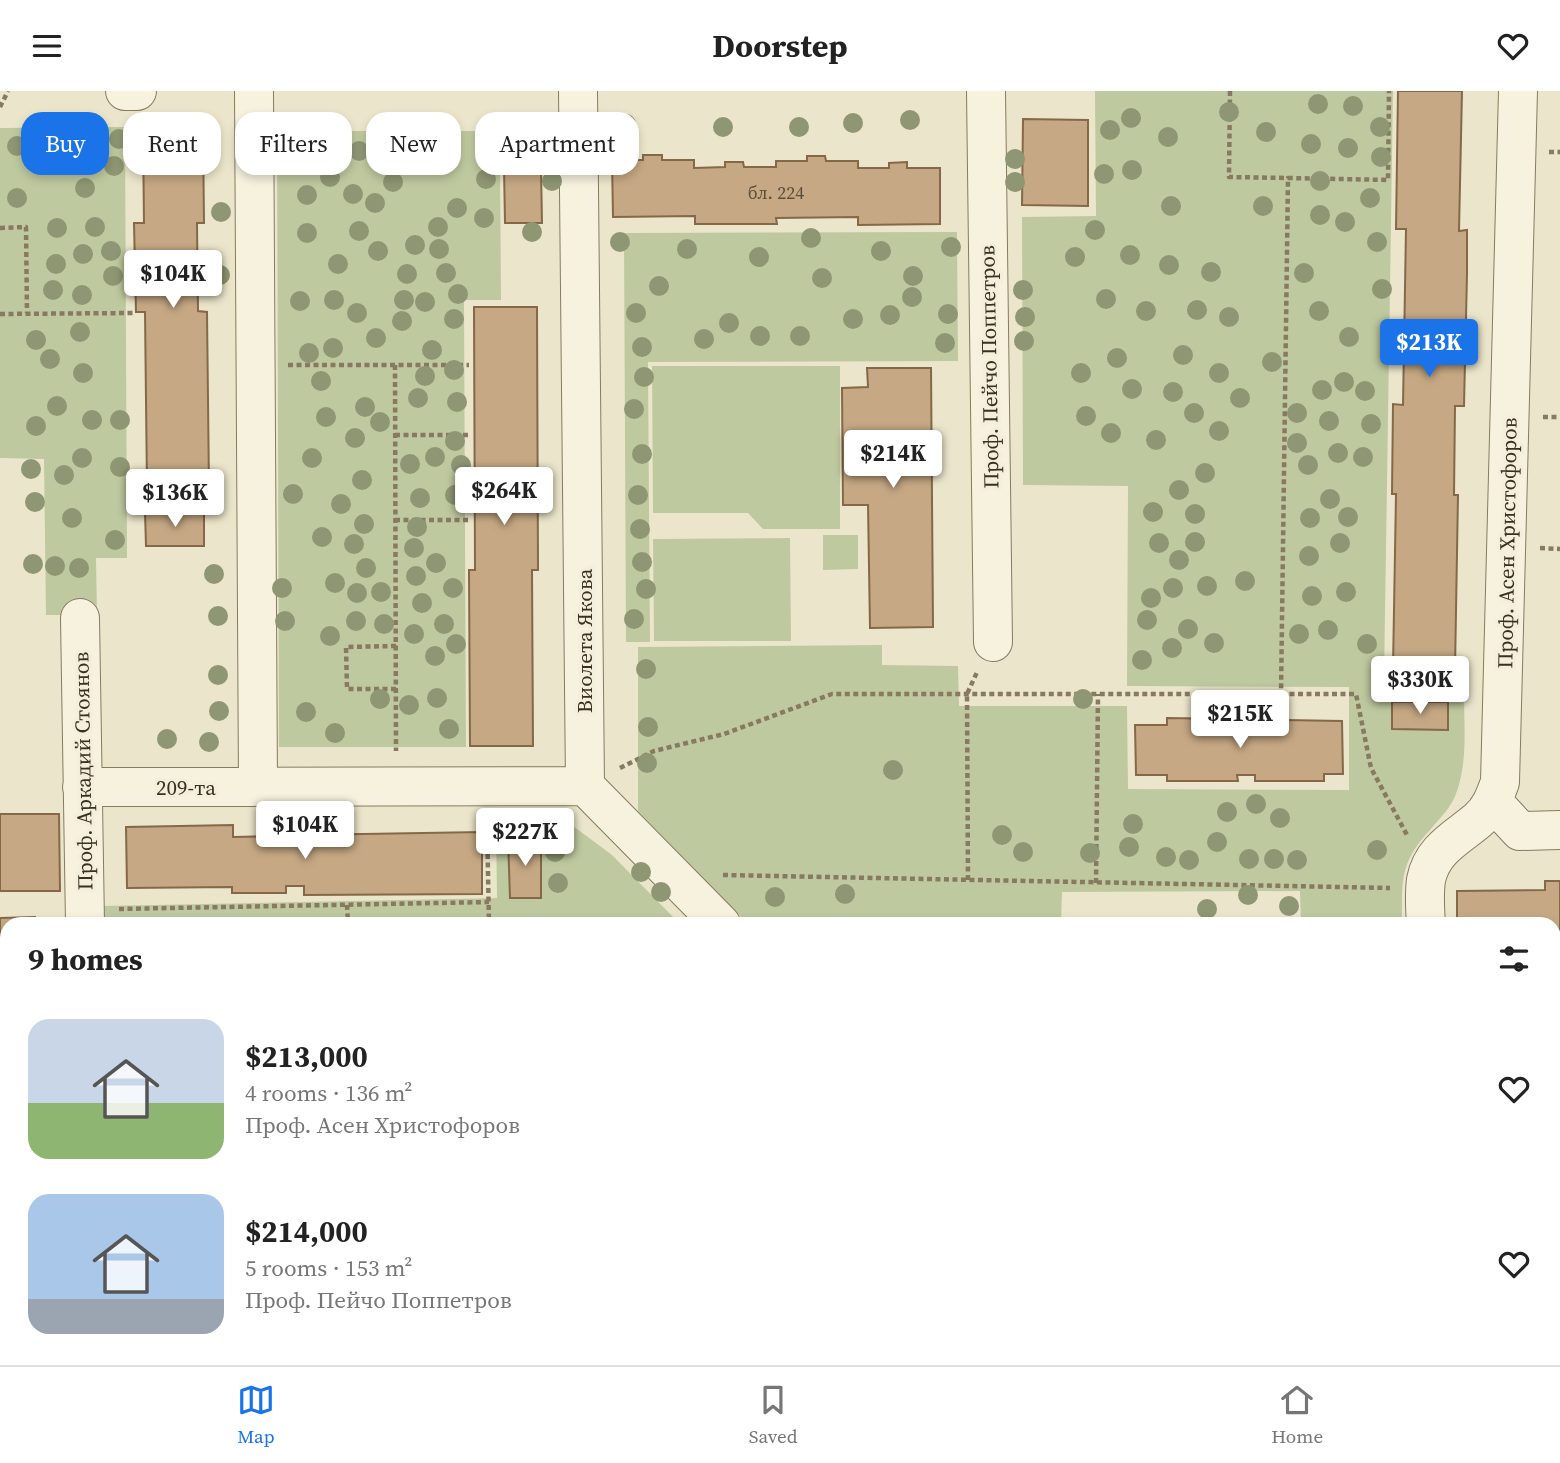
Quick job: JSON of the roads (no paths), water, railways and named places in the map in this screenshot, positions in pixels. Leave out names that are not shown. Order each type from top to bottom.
[{"type":"street","points":[[125,91],[136,91]]},
{"type":"street","points":[[254,91],[258,787]]},
{"type":"street","name":"Виолета Якова","points":[[578,91],[585,786]]},
{"type":"street","name":"Проф. Пейчо Поппетров","points":[[986,91],[993,642]]},
{"type":"street","name":"Проф. Асен Христофоров","points":[[1493,802],[1500,782],[1502,761],[1518,91]]},
{"type":"street","name":"Проф. Аркадий Стоянов","points":[[80,618],[85,917]]},
{"type":"street","points":[[585,786],[709,911]]},
{"type":"street","name":"209-та","points":[[82,787],[585,786]]},
{"type":"street","points":[[1425,912],[1426,879],[1434,859],[1446,843],[1480,819],[1493,802],[1520,831],[1560,830]]}]
